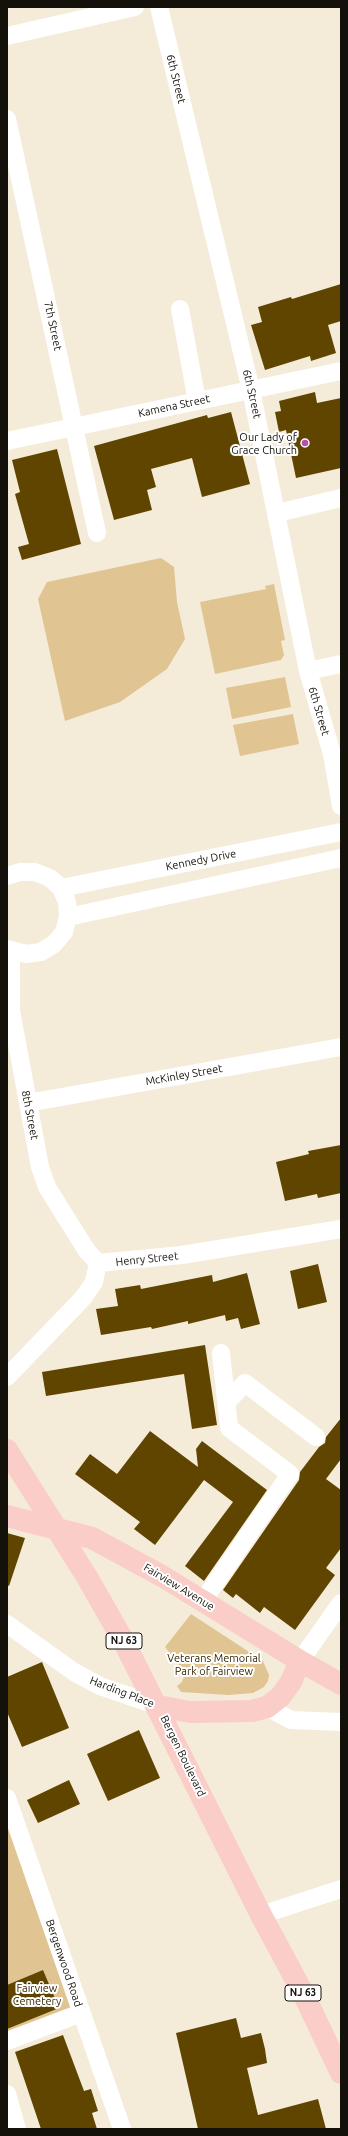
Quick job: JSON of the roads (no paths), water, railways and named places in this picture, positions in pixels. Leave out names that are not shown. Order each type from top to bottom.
[{"type":"main road","name":"Bergen Boulevard","points":[[7,1450],[87,1577],[124,1642],[158,1706],[261,1915],[304,1995],[341,2073]]},
{"type":"main road","name":"Fairview Avenue","points":[[7,1516],[92,1538],[202,1601],[300,1661],[341,1684]]},
{"type":"main road","name":"Harding Place","points":[[158,1706],[190,1712],[252,1711],[267,1707],[280,1697],[291,1682],[300,1661]]},
{"type":"street","points":[[7,36],[135,7]]},
{"type":"street","name":"6th Street","points":[[159,7],[251,390],[308,671],[332,754],[341,806]]},
{"type":"street","name":"7th Street","points":[[7,119],[75,426],[97,533]]},
{"type":"street","points":[[180,309],[197,401]]},
{"type":"street","name":"Kamena Street","points":[[7,441],[341,371]]},
{"type":"street","points":[[277,513],[341,498]]},
{"type":"street","points":[[308,671],[341,664]]},
{"type":"street","name":"Kennedy Drive","points":[[61,888],[341,832]]},
{"type":"street","points":[[68,918],[341,858]]},
{"type":"street","points":[[7,876],[20,872],[36,872],[50,878],[61,888],[67,902],[68,918],[64,932],[54,944],[41,952],[26,954],[9,950]]},
{"type":"street","name":"8th Street","points":[[9,950],[11,1011],[40,1167],[47,1187],[87,1251],[98,1263]]},
{"type":"street","name":"McKinley Street","points":[[28,1103],[341,1046]]},
{"type":"street","name":"Henry Street","points":[[98,1263],[182,1255],[341,1229]]},
{"type":"street","points":[[7,1377],[83,1298],[94,1282],[98,1263]]},
{"type":"street","points":[[202,1601],[290,1474],[229,1428],[221,1353]]},
{"type":"street","points":[[226,1404],[245,1383],[316,1436]]},
{"type":"street","points":[[300,1661],[341,1603]]},
{"type":"street","name":"Harding Place","points":[[7,1624],[74,1672],[100,1686],[158,1706]]},
{"type":"street","points":[[267,1707],[291,1720],[341,1722]]},
{"type":"street","name":"Bergenwood Road","points":[[7,1798],[122,2129]]},
{"type":"street","points":[[261,1915],[341,1889]]},
{"type":"street","points":[[7,2041],[82,2013]]},
{"type":"street","points":[[7,2094],[17,2129]]},
{"type":"place","name":"Our Lady of Grace Church","points":[[305,443]]},
{"type":"park label","name":"Veterans Memorial Park of Fairview","points":[[214,1664]]},
{"type":"park label","name":"Fairview Cemetery","points":[[37,1994]]}]
